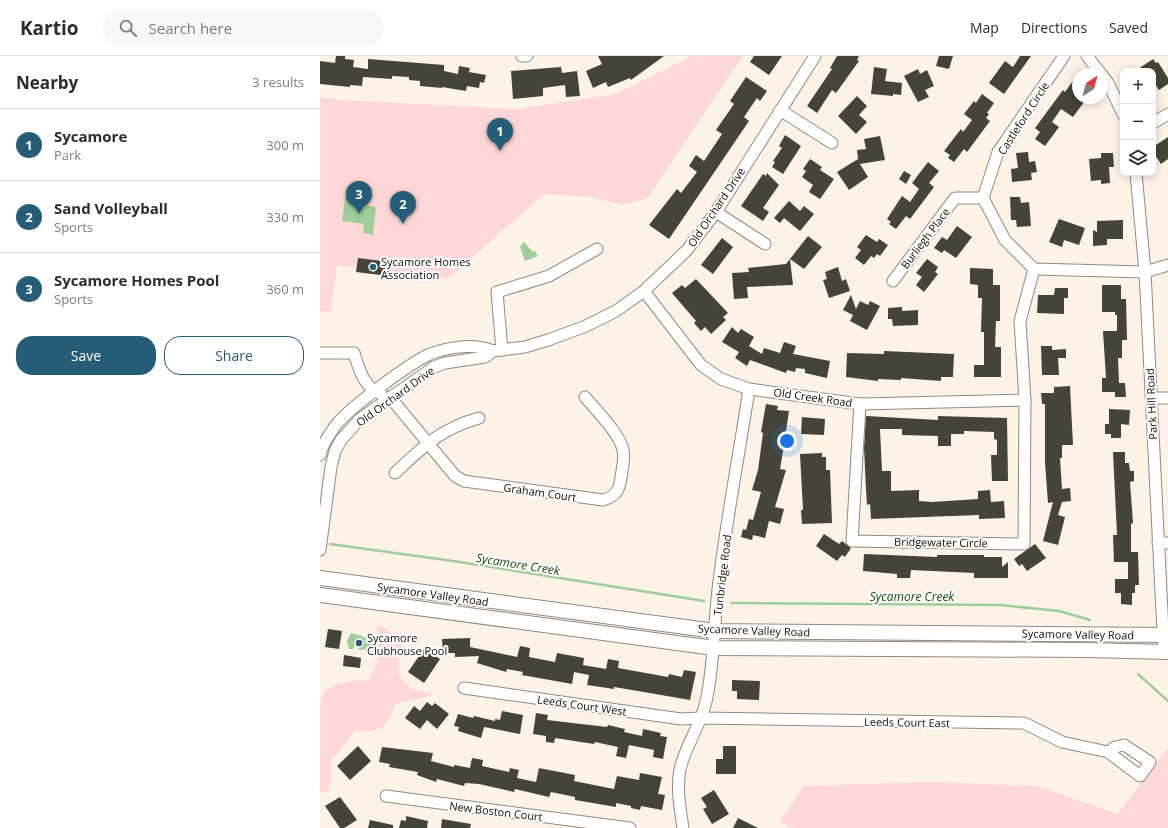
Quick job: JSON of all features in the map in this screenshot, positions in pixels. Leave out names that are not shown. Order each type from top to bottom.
[{"type":"main road","name":"Sycamore Valley Road","points":[[320,578],[715,631],[1166,635]]},
{"type":"main road","name":"Sycamore Valley Road","points":[[320,595],[714,648],[1087,650],[1166,652]]},
{"type":"street","points":[[522,56],[528,56]]},
{"type":"street","name":"Old Orchard Drive","points":[[320,550],[331,467],[335,450],[346,432],[360,419],[434,367],[445,363],[485,357],[497,351],[525,347],[548,340],[586,326],[616,311],[644,291],[687,250],[716,212],[815,56]]},
{"type":"street","name":"Castleford Circle","points":[[983,198],[998,152],[1064,56]]},
{"type":"street","points":[[1087,56],[1097,68]]},
{"type":"street","points":[[1108,83],[1120,108]]},
{"type":"street","points":[[780,110],[832,143]]},
{"type":"street","points":[[1156,120],[1168,114]]},
{"type":"street","name":"Park Hill Road","points":[[1136,176],[1145,272],[1151,398],[1163,543],[1166,652]]},
{"type":"street","name":"Burliegh Place","points":[[893,281],[955,198],[983,198]]},
{"type":"street","points":[[983,198],[1005,240],[1034,269],[1145,272],[1168,265]]},
{"type":"street","points":[[716,212],[765,244]]},
{"type":"street","points":[[497,351],[497,292],[549,276],[597,249]]},
{"type":"street","points":[[1025,400],[1020,321],[1034,269]]},
{"type":"street","name":"Old Creek Road","points":[[644,291],[701,365],[721,379],[749,389],[860,404],[1025,400]]},
{"type":"street","name":"Old Orchard Drive","points":[[320,455],[336,425],[375,392],[411,365],[430,354],[446,349],[463,347],[485,348],[497,351]]},
{"type":"street","points":[[320,352],[354,353],[364,380],[375,392],[390,397]]},
{"type":"street","name":"Tunbridge Road","points":[[683,828],[678,779],[682,763],[701,718],[707,699],[714,648],[718,590],[749,389]]},
{"type":"street","name":"Graham Court","points":[[390,397],[456,476],[464,481],[603,500],[612,497],[619,490],[624,457],[623,448],[619,440],[585,397]]},
{"type":"street","points":[[1151,398],[1168,398]]},
{"type":"street","name":"Bridgewater Circle","points":[[860,404],[852,541],[1024,544],[1025,400]]},
{"type":"street","points":[[395,472],[427,443],[457,425],[479,418]]},
{"type":"street","name":"Leeds Court West","points":[[464,688],[681,719],[701,718]]},
{"type":"street","name":"Leeds Court East","points":[[701,718],[1024,723],[1062,742],[1108,752]]},
{"type":"street","name":"New Boston Court","points":[[386,796],[630,828]]},
{"type":"shaded area","points":[[693,56],[743,56],[648,198],[622,205],[590,197],[544,194],[448,279],[337,265],[331,312],[320,311],[320,97],[340,100],[516,109],[616,94]]},
{"type":"shaded area","points":[[346,191],[357,192],[356,204],[376,207],[373,235],[363,233],[364,224],[342,221]]},
{"type":"shaded area","points":[[524,242],[533,252],[535,251],[538,256],[525,261],[520,247]]},
{"type":"shaded area","points":[[381,626],[390,631],[403,644],[397,650],[400,665],[399,672],[402,679],[413,690],[431,692],[431,696],[395,704],[389,718],[377,730],[364,732],[355,731],[331,761],[329,792],[320,792],[320,702],[325,690],[345,682],[367,681],[369,679],[375,667],[379,647],[376,627]]},
{"type":"shaded area","name":"Sycamore Clubhouse Pool","points":[[351,633],[362,636],[370,641],[369,649],[359,650],[355,645],[353,649],[349,649],[347,641]]},
{"type":"shaded area","points":[[1168,748],[1168,828],[792,828],[780,821],[804,786],[930,782],[1038,786],[1118,814]]},
{"type":"building","points":[[336,56],[345,56],[345,59],[354,60],[353,67],[368,69],[368,59],[444,65],[444,71],[458,74],[459,66],[470,68],[469,72],[486,75],[484,83],[480,82],[479,88],[467,86],[466,91],[442,87],[420,86],[420,81],[409,80],[409,77],[392,76],[392,79],[363,77],[362,86],[350,85],[350,87],[320,84],[320,61],[335,63]]},
{"type":"building","points":[[598,56],[664,56],[631,80],[630,78],[608,87],[606,82],[593,88],[586,71],[602,64]]},
{"type":"building","points":[[754,56],[782,56],[769,75],[750,62]]},
{"type":"building","points":[[837,56],[859,56],[857,60],[859,61],[836,93],[832,90],[817,113],[807,106],[832,69],[830,68]]},
{"type":"building","points":[[939,56],[953,56],[949,69],[936,66]]},
{"type":"building","points":[[1020,56],[1031,56],[1004,94],[989,83],[1005,61],[1013,67]]},
{"type":"building","points":[[1153,59],[1156,63],[1158,62],[1168,78],[1168,84],[1159,90],[1156,86],[1156,68],[1140,68]]},
{"type":"building","points":[[561,67],[562,73],[577,71],[580,96],[566,97],[565,85],[543,88],[543,96],[513,99],[511,71]]},
{"type":"building","points":[[874,67],[887,69],[885,81],[902,83],[901,95],[893,94],[893,96],[871,94]]},
{"type":"building","points":[[918,69],[920,74],[927,70],[934,86],[925,90],[929,97],[918,102],[904,76]]},
{"type":"building","points":[[746,77],[767,91],[760,101],[757,98],[744,117],[749,121],[669,239],[649,225],[677,189],[681,193],[697,172],[689,166],[696,155],[704,161],[722,134],[716,130],[734,104],[730,101]]},
{"type":"building","points":[[1072,82],[1072,104],[1083,104],[1073,117],[1061,109],[1052,122],[1059,127],[1045,146],[1035,139],[1040,132],[1035,128],[1063,90],[1065,92]]},
{"type":"building","points":[[982,94],[994,103],[987,113],[989,114],[986,118],[990,121],[967,152],[964,149],[954,162],[948,158],[950,155],[944,151],[961,129],[963,132],[972,120],[964,114],[974,101],[976,103]]},
{"type":"building","points":[[857,96],[867,106],[859,115],[867,122],[856,134],[838,116]]},
{"type":"building","points":[[785,135],[801,146],[783,174],[772,167],[775,162],[773,161],[782,148],[779,146]]},
{"type":"building","points":[[880,136],[885,160],[860,164],[868,177],[849,190],[837,172],[858,159],[857,150],[866,149],[864,139]]},
{"type":"building","points":[[1168,137],[1168,159],[1161,164],[1156,156],[1156,145]]},
{"type":"building","points":[[1028,152],[1029,162],[1035,161],[1037,172],[1031,173],[1032,180],[1012,182],[1011,169],[1018,168],[1016,153]]},
{"type":"building","points":[[1101,153],[1113,153],[1114,167],[1109,167],[1110,183],[1101,184],[1101,180],[1091,181],[1089,159],[1101,158]]},
{"type":"building","points":[[810,159],[822,167],[820,170],[834,179],[820,199],[809,192],[813,185],[802,177],[806,171],[803,169]]},
{"type":"building","points":[[928,162],[939,171],[929,183],[934,187],[910,219],[906,216],[896,229],[889,224],[891,222],[887,219],[902,196],[910,202],[919,189],[912,183]]},
{"type":"building","points":[[904,171],[911,175],[906,184],[899,179]]},
{"type":"building","points":[[767,173],[779,185],[763,208],[769,212],[763,221],[741,206],[763,174],[766,176]]},
{"type":"building","points":[[1010,197],[1020,197],[1021,203],[1029,202],[1031,226],[1017,227],[1016,220],[1011,220]]},
{"type":"building","points":[[789,201],[800,211],[804,206],[814,214],[800,231],[784,218],[780,223],[774,218]]},
{"type":"building","points":[[1059,219],[1085,228],[1079,245],[1064,240],[1062,247],[1049,242]]},
{"type":"building","points":[[1123,220],[1123,239],[1107,239],[1107,245],[1093,246],[1093,230],[1097,232],[1097,221]]},
{"type":"building","points":[[957,226],[972,237],[956,258],[944,250],[942,253],[934,248],[942,237],[947,240]]},
{"type":"building","points":[[866,235],[877,242],[879,239],[888,245],[880,256],[877,254],[874,258],[871,256],[864,265],[855,258],[861,250],[857,247]]},
{"type":"building","points":[[808,236],[822,247],[804,269],[790,259],[793,285],[747,287],[748,298],[734,299],[732,273],[749,272],[748,268],[786,264]]},
{"type":"building","points":[[722,238],[733,247],[713,274],[701,265]]},
{"type":"building","name":"Sycamore Homes Association","points":[[358,258],[390,262],[389,276],[356,272]]},
{"type":"building","points":[[927,259],[938,267],[935,272],[938,274],[924,292],[916,285],[922,277],[916,273]]},
{"type":"building","points":[[838,267],[842,281],[846,279],[850,291],[829,298],[823,280],[827,279],[825,272]]},
{"type":"building","points":[[970,268],[993,269],[993,285],[1000,285],[1000,321],[996,321],[995,347],[1001,347],[1001,377],[974,377],[974,365],[984,365],[984,332],[981,332],[982,298],[978,298],[978,285],[970,284]]},
{"type":"building","points":[[696,279],[728,313],[723,317],[726,320],[711,334],[705,327],[701,331],[694,323],[696,321],[672,293],[682,285],[685,288]]},
{"type":"building","points":[[1102,285],[1121,285],[1121,299],[1126,299],[1127,340],[1122,340],[1122,358],[1118,358],[1119,383],[1125,383],[1126,397],[1115,397],[1115,392],[1102,392],[1102,378],[1106,378],[1103,331],[1117,331],[1117,315],[1115,315],[1115,312],[1102,312]]},
{"type":"building","points":[[1055,288],[1068,288],[1068,298],[1064,298],[1064,314],[1037,313],[1038,295],[1054,295]]},
{"type":"building","points":[[851,295],[856,309],[860,301],[868,305],[870,301],[880,306],[867,330],[850,321],[853,315],[843,310]]},
{"type":"building","points":[[902,307],[902,311],[918,310],[918,325],[893,326],[892,319],[888,319],[888,308]]},
{"type":"building","points":[[732,327],[738,333],[741,329],[754,337],[749,346],[762,354],[764,348],[780,353],[784,342],[796,346],[793,354],[830,361],[827,378],[805,373],[805,369],[796,368],[795,372],[787,370],[786,373],[750,360],[747,366],[735,358],[739,352],[722,342]]},
{"type":"building","points":[[1041,346],[1052,346],[1052,350],[1066,349],[1066,358],[1058,358],[1059,375],[1042,375]]},
{"type":"building","points":[[884,351],[954,354],[953,377],[941,377],[941,381],[901,378],[901,380],[878,379],[878,381],[846,377],[847,353],[884,354]]},
{"type":"building","points":[[1070,386],[1073,445],[1062,445],[1062,458],[1060,458],[1062,489],[1070,488],[1071,501],[1062,502],[1058,515],[1065,517],[1058,545],[1043,541],[1053,502],[1048,503],[1045,463],[1045,404],[1042,404],[1041,393],[1054,393],[1054,387]]},
{"type":"building","points":[[766,404],[778,406],[777,410],[789,411],[786,431],[789,432],[786,446],[784,446],[780,469],[786,470],[775,507],[784,509],[780,524],[769,521],[765,538],[753,535],[752,540],[741,537],[743,529],[746,530],[749,519],[753,520],[761,492],[752,490],[758,470],[763,433],[761,432]]},
{"type":"building","points":[[1109,409],[1130,410],[1129,425],[1121,424],[1121,438],[1111,438],[1111,434],[1105,434],[1105,424],[1109,424]]},
{"type":"building","points":[[866,416],[938,420],[938,416],[1007,418],[1008,481],[992,481],[991,455],[997,455],[997,440],[994,439],[994,432],[964,431],[964,434],[951,434],[951,446],[938,446],[938,436],[902,435],[902,429],[880,429],[882,471],[891,471],[891,491],[919,490],[919,501],[932,502],[978,499],[978,491],[990,490],[991,502],[1004,501],[1005,518],[979,519],[979,515],[871,519],[870,504],[867,505],[864,448]]},
{"type":"building","points":[[802,417],[825,419],[824,435],[801,434]]},
{"type":"building","points":[[1113,452],[1125,452],[1125,463],[1129,463],[1130,471],[1134,471],[1134,481],[1130,482],[1133,523],[1131,524],[1131,552],[1138,552],[1139,585],[1135,585],[1135,593],[1132,593],[1132,605],[1121,604],[1121,593],[1115,593],[1115,579],[1128,579],[1128,562],[1114,562],[1113,535],[1117,535]]},
{"type":"building","points":[[822,453],[822,457],[826,457],[826,470],[830,470],[832,523],[802,524],[801,510],[803,510],[800,454]]},
{"type":"building","points":[[824,534],[839,544],[842,541],[851,548],[845,557],[842,555],[837,561],[816,546]]},
{"type":"building","points":[[1035,544],[1046,558],[1027,571],[1022,564],[1019,566],[1014,559]]},
{"type":"building","points":[[864,554],[937,557],[937,555],[984,555],[984,557],[1002,557],[1002,567],[1008,562],[1008,578],[974,578],[974,573],[911,570],[910,578],[897,578],[897,574],[863,571]]},
{"type":"building","points":[[328,629],[342,631],[339,649],[325,647]]},
{"type":"building","points":[[470,638],[470,647],[517,657],[520,646],[530,648],[529,657],[555,662],[557,653],[584,658],[583,665],[606,669],[608,659],[619,661],[618,668],[668,677],[669,674],[682,677],[684,670],[696,672],[690,700],[614,687],[614,689],[587,685],[589,675],[574,672],[572,684],[522,675],[523,672],[507,669],[506,672],[477,663],[479,656],[455,657],[455,653],[443,653],[442,639]]},
{"type":"building","points":[[424,649],[440,659],[424,683],[408,672]]},
{"type":"building","points":[[344,655],[361,658],[360,668],[343,666]]},
{"type":"building","points":[[732,680],[760,681],[759,700],[737,699],[737,691],[732,691]]},
{"type":"building","points":[[427,702],[432,706],[435,703],[449,714],[437,729],[427,720],[420,729],[405,718],[414,706],[420,711]]},
{"type":"building","points":[[502,711],[523,715],[520,734],[484,727],[481,738],[458,731],[459,727],[454,726],[458,714],[495,721],[495,719],[500,720]]},
{"type":"building","points":[[536,713],[548,715],[547,720],[607,727],[608,725],[625,729],[624,732],[642,736],[643,729],[661,733],[660,736],[667,737],[663,759],[653,757],[654,750],[629,745],[626,758],[616,756],[618,747],[595,742],[594,744],[555,738],[554,743],[546,742],[546,736],[533,734]]},
{"type":"building","points":[[358,746],[371,761],[350,780],[337,766]]},
{"type":"building","points":[[723,746],[736,746],[736,774],[716,774],[716,759],[723,759]]},
{"type":"building","points":[[382,747],[433,753],[431,761],[454,767],[454,765],[470,768],[472,758],[483,760],[482,766],[509,772],[510,768],[519,770],[517,778],[536,782],[539,768],[575,775],[574,781],[614,789],[617,776],[639,780],[640,773],[662,777],[658,794],[665,795],[662,810],[641,806],[640,810],[631,808],[631,806],[616,803],[616,807],[575,800],[575,797],[551,792],[549,797],[515,789],[514,792],[479,784],[465,783],[464,786],[437,779],[436,782],[417,775],[418,772],[389,767],[390,764],[379,762]]},
{"type":"building","points":[[714,790],[729,814],[712,824],[703,809],[707,807],[701,798]]},
{"type":"building","points":[[340,797],[357,820],[344,828],[340,828],[325,806]]},
{"type":"building","points":[[406,816],[428,821],[427,828],[399,828],[401,820],[406,821]]},
{"type":"building","points":[[738,818],[758,828],[733,828]]},
{"type":"building","points":[[442,819],[471,824],[470,828],[441,828]]},
{"type":"building","points":[[370,820],[393,825],[393,828],[368,828]]},
{"type":"waterway","name":"Sycamore Creek","points":[[330,544],[453,561],[704,601]]},
{"type":"waterway","name":"Sycamore Creek","points":[[731,603],[1000,605],[1059,611],[1090,620]]},
{"type":"waterway","name":"Sycamore Creek","points":[[1138,674],[1168,701]]},
{"type":"place","name":"Sycamore","points":[[500,151]]},
{"type":"place","name":"Sycamore Homes Pool","points":[[359,214]]},
{"type":"place","name":"Sand Volleyball","points":[[403,224]]},
{"type":"place","name":"Sycamore Homes Association","points":[[373,267]]},
{"type":"place","name":"Sycamore Clubhouse Pool","points":[[359,643]]}]
